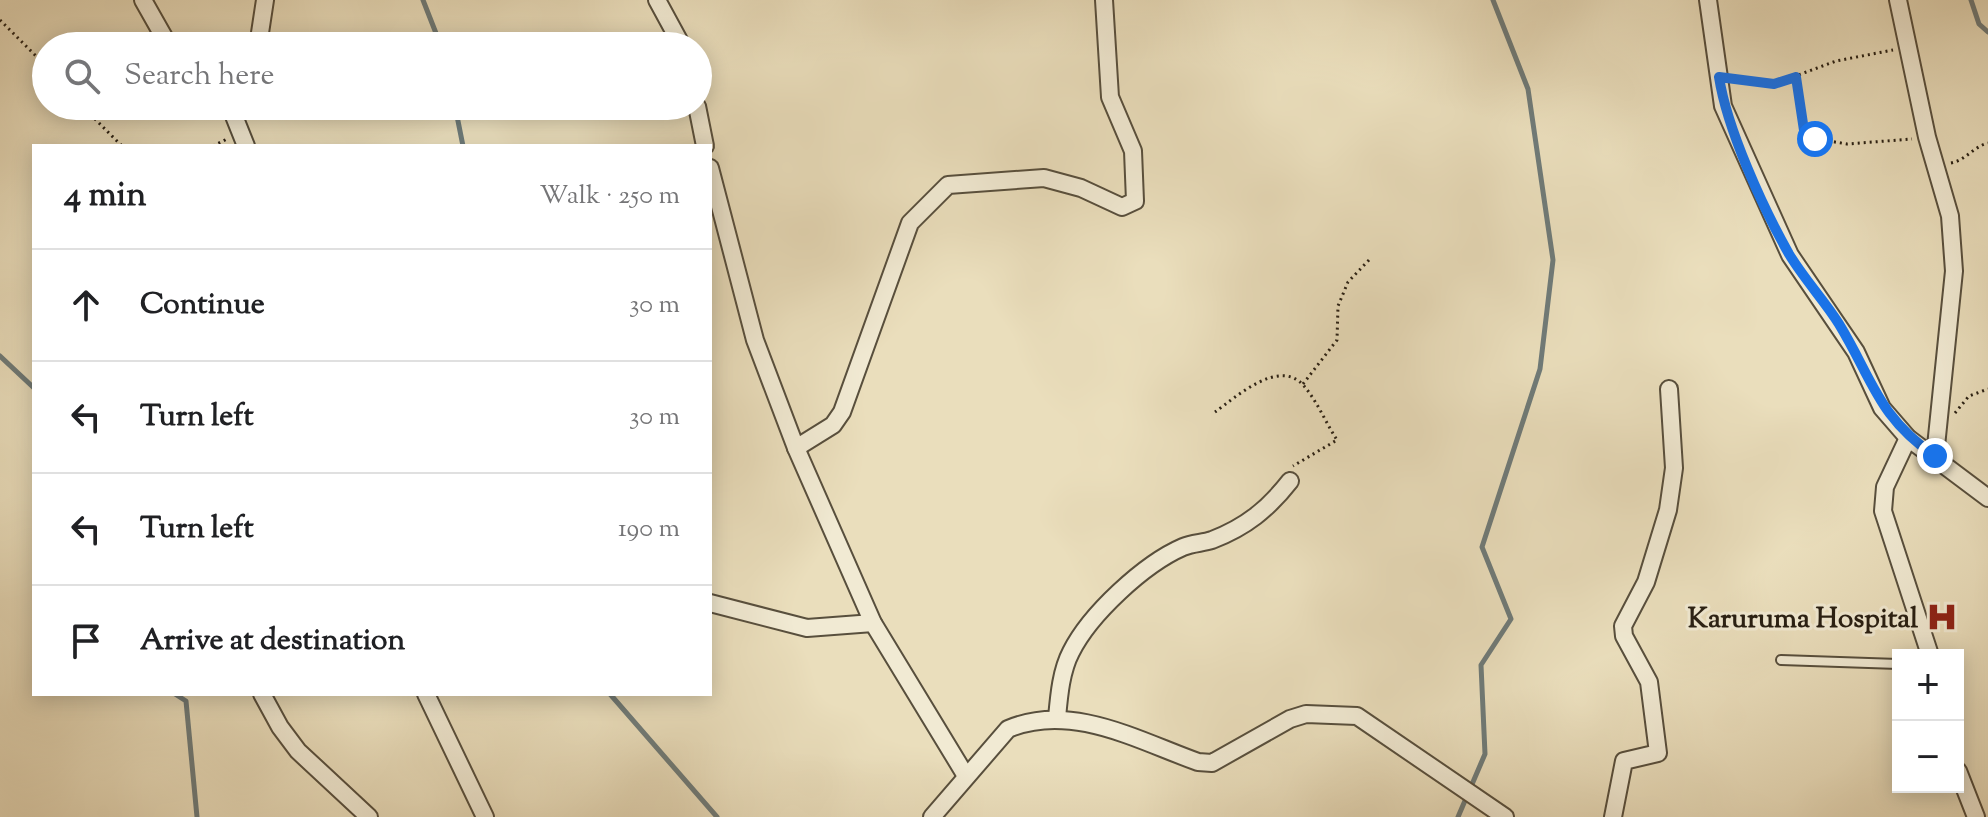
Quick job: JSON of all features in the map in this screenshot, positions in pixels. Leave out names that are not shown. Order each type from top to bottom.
[{"type":"street","points":[[143,0],[161,32]]},
{"type":"street","points":[[260,32],[265,0]]},
{"type":"street","points":[[657,0],[674,32]]},
{"type":"street","points":[[796,448],[833,425],[842,412],[910,223],[948,185],[1044,178],[1081,188],[1122,207],[1135,201],[1133,151],[1110,97],[1104,0]]},
{"type":"street","points":[[1708,0],[1723,106],[1790,255],[1856,352],[1882,408],[1908,438],[1988,498]]},
{"type":"street","points":[[1898,0],[1927,137],[1950,216],[1954,271],[1935,456]]},
{"type":"street","points":[[236,120],[245,144]]},
{"type":"street","points":[[700,120],[705,144]]},
{"type":"street","points":[[712,176],[755,340],[796,448],[873,623],[966,776]]},
{"type":"street","points":[[1613,817],[1624,761],[1658,753],[1649,682],[1624,636],[1623,626],[1646,582],[1668,510],[1674,468],[1669,389]]},
{"type":"street","points":[[1908,438],[1885,487],[1883,511],[1928,649]]},
{"type":"street","points":[[1057,718],[1060,686],[1071,652],[1097,614],[1153,563],[1184,546],[1238,529],[1267,510],[1290,481]]},
{"type":"street","points":[[712,604],[807,628],[873,623]]},
{"type":"street","points":[[263,696],[298,751],[369,817]]},
{"type":"street","points":[[427,696],[485,817]]},
{"type":"street","points":[[932,817],[1008,729],[1026,721],[1057,718],[1089,723],[1198,762],[1212,763],[1290,719],[1306,714],[1357,716],[1505,817]]},
{"type":"street","points":[[1964,786],[1976,817]]},
{"type":"lane","points":[[1781,660],[1892,664]]},
{"type":"path","points":[[0,20],[32,52]]},
{"type":"path","points":[[1719,77],[1774,84],[1836,61],[1908,47]]},
{"type":"path","points":[[1796,77],[1805,137],[1847,144],[1927,137]]},
{"type":"path","points":[[96,120],[120,144]]},
{"type":"path","points":[[1936,167],[1959,161],[1975,147],[1988,143]]},
{"type":"path","points":[[1303,384],[1337,340],[1338,306],[1348,282],[1369,260]]},
{"type":"path","points":[[1215,412],[1262,380],[1288,376],[1303,384],[1337,440],[1293,465],[1290,481]]},
{"type":"path","points":[[1938,424],[1958,411],[1969,396],[1988,389]]},
{"type":"waterway","points":[[423,0],[436,32]]},
{"type":"waterway","points":[[1458,817],[1485,754],[1481,665],[1511,619],[1482,547],[1540,369],[1553,260],[1528,89],[1493,0]]},
{"type":"waterway","points":[[1971,0],[1979,24],[1988,32]]},
{"type":"waterway","points":[[458,120],[463,144]]},
{"type":"waterway","points":[[0,356],[32,386]]},
{"type":"waterway","points":[[178,696],[186,701],[197,817]]},
{"type":"waterway","points":[[612,696],[717,817]]},
{"type":"place","name":"Karuruma Hospital","points":[[1942,617]]},
{"type":"route","points":[[1815,139],[1805,137],[1796,77],[1774,84],[1719,77],[1723,106],[1734,134],[1790,255],[1856,352],[1882,408],[1908,438],[1935,456]]}]
